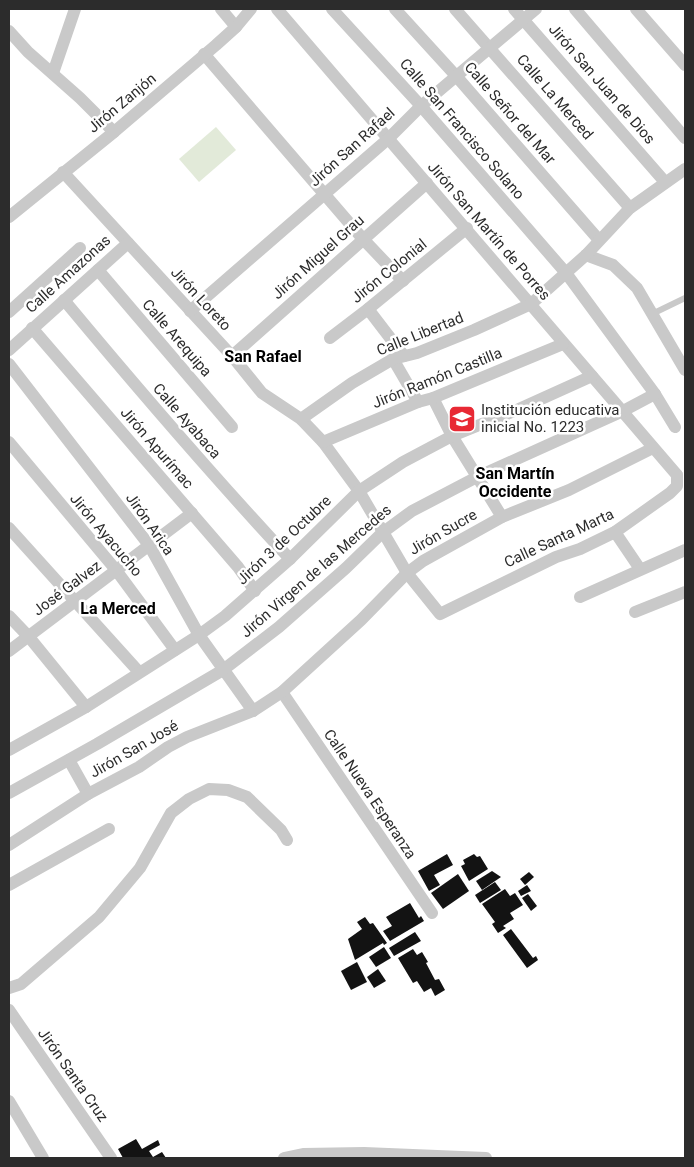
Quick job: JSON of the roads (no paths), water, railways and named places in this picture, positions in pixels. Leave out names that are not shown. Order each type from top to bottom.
[{"type":"street","points":[[53,73],[74,9]]},
{"type":"street","points":[[221,9],[236,26]]},
{"type":"street","name":"Jirón Zanjón","points":[[9,217],[114,132],[236,26],[251,9]]},
{"type":"street","name":"Jirón San Martín de Porres","points":[[277,9],[467,228],[563,344],[623,411],[653,448],[681,471]]},
{"type":"street","name":"Calle San Francisco Solano","points":[[332,9],[421,106],[566,273],[655,394],[675,427]]},
{"type":"street","name":"Calle Señor del Mar","points":[[395,9],[599,240]]},
{"type":"street","name":"Calle La Merced","points":[[455,9],[630,208]]},
{"type":"street","name":"Jirón San Juan de Dios","points":[[514,9],[665,182]]},
{"type":"street","name":"Jirón San Rafael","points":[[190,311],[388,139],[421,106],[536,9]]},
{"type":"street","points":[[575,9],[685,138]]},
{"type":"street","points":[[636,9],[685,65]]},
{"type":"street","points":[[9,31],[28,52],[53,73],[114,132]]},
{"type":"street","points":[[204,54],[363,239],[403,281]]},
{"type":"street","name":"Calle Libertad","points":[[301,419],[352,383],[398,358],[417,353],[474,330],[531,304],[586,255],[630,208],[685,169]]},
{"type":"street","name":"Jirón Loreto","points":[[63,172],[232,356],[262,393],[301,419],[322,442],[359,491],[406,573],[440,614]]},
{"type":"street","name":"Jirón Miguel Grau","points":[[232,356],[427,183]]},
{"type":"street","points":[[9,202],[22,205]]},
{"type":"street","name":"Jirón Colonial","points":[[330,338],[467,228]]},
{"type":"street","name":"Calle Amazonas","points":[[9,350],[128,243]]},
{"type":"street","points":[[9,312],[80,248]]},
{"type":"street","points":[[586,255],[613,265],[637,288],[685,370]]},
{"type":"street","name":"Calle Arequipa","points":[[98,270],[232,427]]},
{"type":"street","name":"Calle Ayabaca","points":[[64,300],[222,486],[290,559]]},
{"type":"street","points":[[368,309],[398,358],[418,402]]},
{"type":"street","name":"Jirón Apurímac","points":[[32,328],[238,567],[255,591]]},
{"type":"street","name":"Jirón Ramón Castilla","points":[[322,442],[563,344]]},
{"type":"street","name":"Jirón Arica","points":[[9,364],[149,546],[199,635],[253,711]]},
{"type":"street","name":"Jirón 3 de Octubre","points":[[9,750],[86,707],[199,635],[255,591],[359,491],[403,462],[452,436],[519,409],[592,376]]},
{"type":"street","name":"Jirón Virgen de las Mercedes","points":[[9,793],[223,670],[313,598],[382,533],[419,507],[478,477],[623,411],[655,394]]},
{"type":"street","points":[[433,398],[452,436],[502,517]]},
{"type":"street","name":"Jirón Ayacucho","points":[[9,442],[116,570],[175,650]]},
{"type":"street","name":"Jirón Sucre","points":[[282,692],[361,620],[406,573],[435,553],[502,517],[569,490],[653,448]]},
{"type":"street","name":"Calle Santa Marta","points":[[440,614],[556,557],[580,549],[616,532],[670,493],[677,486],[681,471]]},
{"type":"street","name":"José Galvez","points":[[9,651],[192,513]]},
{"type":"street","points":[[9,528],[139,672]]},
{"type":"street","points":[[616,532],[640,569]]},
{"type":"street","points":[[580,597],[685,550]]},
{"type":"street","points":[[635,612],[685,592]]},
{"type":"street","points":[[9,616],[29,637],[86,707]]},
{"type":"street","name":"Jirón San José","points":[[9,845],[88,794],[121,778],[180,740],[253,711],[282,692]]},
{"type":"street","name":"Calle Nueva Esperanza","points":[[282,692],[432,913]]},
{"type":"street","points":[[69,760],[88,794]]},
{"type":"street","points":[[9,988],[21,984],[99,917],[140,868],[171,813],[189,799],[209,789],[228,790],[247,797],[281,830],[287,840]]},
{"type":"street","points":[[9,886],[109,830]]},
{"type":"street","name":"Jirón Santa Cruz","points":[[9,1010],[112,1158]]},
{"type":"street","points":[[9,1100],[14,1121],[43,1158]]},
{"type":"street","points":[[284,1158],[303,1154],[364,1153],[486,1158]]},
{"type":"lane","points":[[652,314],[685,298]]},
{"type":"place","name":"Institución educativa inicial No. 1223","points":[[462,419]]},
{"type":"district","name":"San Rafael","points":[[263,356]]},
{"type":"district","name":"San Martín Occidente","points":[[515,482]]},
{"type":"district","name":"La Merced","points":[[118,608]]}]
